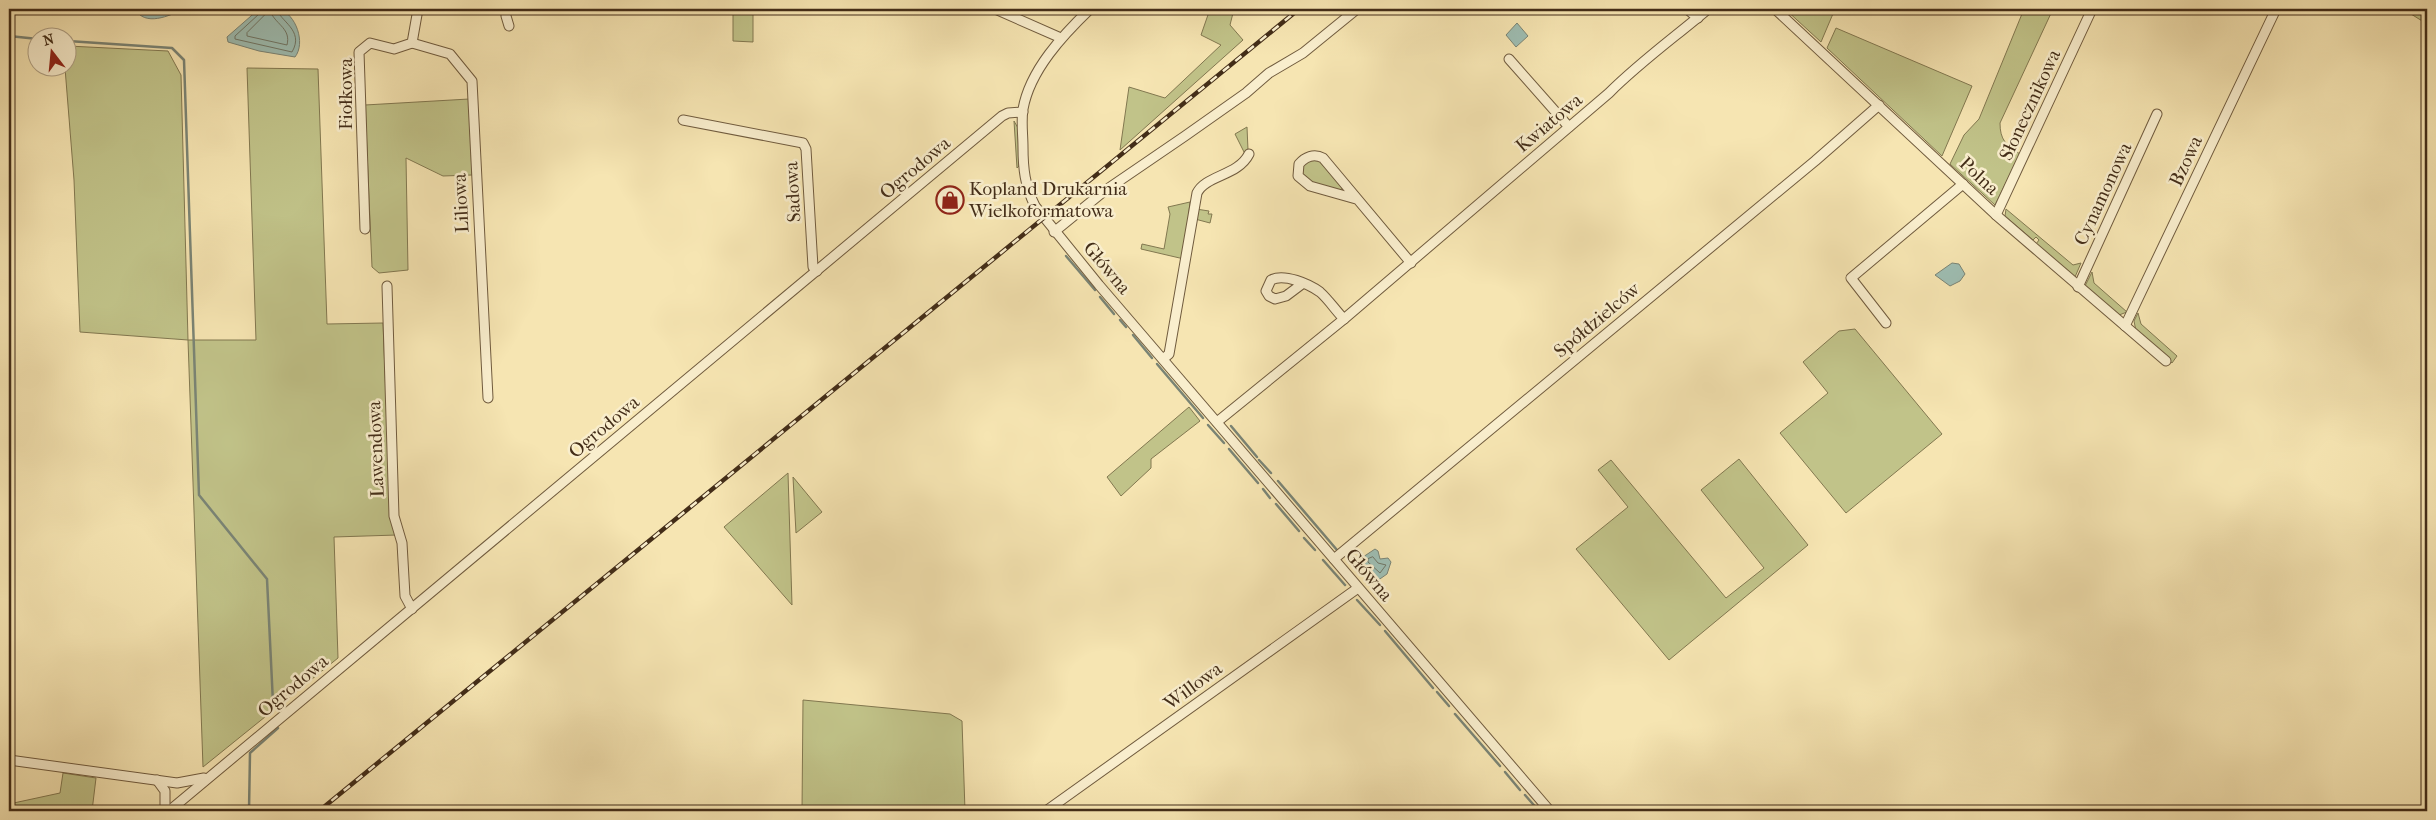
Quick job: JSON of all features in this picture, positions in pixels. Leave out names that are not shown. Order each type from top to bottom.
[{"type":"street","points":[[412,44],[418,9]]},
{"type":"street","points":[[506,9],[509,26]]},
{"type":"street","points":[[995,9],[1061,38]]},
{"type":"street","name":"Główna","points":[[1090,9],[1061,38],[1027,94],[1023,112],[1025,182],[1035,206],[1054,232],[1550,811]]},
{"type":"street","points":[[1054,232],[1102,192],[1193,131],[1246,93],[1269,73],[1303,53],[1357,9]]},
{"type":"street","points":[[1687,9],[1698,18]]},
{"type":"street","name":"Kwiatowa","points":[[1217,422],[1344,319],[1569,128],[1645,59],[1708,9]]},
{"type":"street","name":"Polna","points":[[1775,9],[1996,215],[2166,361]]},
{"type":"street","name":"Słonecznikowa","points":[[1996,215],[2092,9]]},
{"type":"street","name":"Bzowa","points":[[2125,326],[2276,9]]},
{"type":"street","name":"Fiołkowa","points":[[366,229],[359,52],[370,43],[394,49],[412,44]]},
{"type":"street","name":"Liliowa","points":[[412,44],[450,54],[472,81],[488,398]]},
{"type":"street","points":[[1509,59],[1569,128]]},
{"type":"street","name":"Spółdzielców","points":[[1334,559],[1815,161],[1879,105]]},
{"type":"street","name":"Ogrodowa","points":[[169,811],[1002,116],[1008,113],[1023,112]]},
{"type":"street","name":"Cynamonowa","points":[[2078,286],[2158,114]]},
{"type":"street","name":"Sadowa","points":[[683,120],[802,143],[806,149],[813,267],[817,271]]},
{"type":"street","points":[[1163,359],[1169,354],[1197,193],[1203,185],[1240,166],[1249,154]]},
{"type":"street","points":[[1356,199],[1304,184],[1298,176],[1299,164],[1307,157],[1319,156],[1323,158],[1411,262]]},
{"type":"street","points":[[1886,323],[1851,278],[1963,184]]},
{"type":"street","points":[[1302,284],[1312,287],[1321,293],[1344,319]]},
{"type":"street","name":"Lawendowa","points":[[387,286],[394,516],[402,543],[405,596],[412,609]]},
{"type":"street","name":"Willowa","points":[[1046,811],[1358,588]]},
{"type":"street","name":"Ogrodowa","points":[[9,760],[177,783],[194,781],[210,776]]},
{"type":"street","points":[[157,780],[165,791],[165,811]]},
{"type":"green space","points":[[733,9],[753,9],[753,42],[733,41]]},
{"type":"green space","points":[[1210,9],[1234,9],[1230,25],[1243,40],[1120,150],[1129,87],[1165,98],[1221,45],[1201,35]]},
{"type":"green space","points":[[1785,9],[1835,9],[1821,42]]},
{"type":"green space","points":[[2024,9],[2053,9],[2000,123],[2001,134],[2005,142],[2020,154],[1995,205],[1950,164],[1964,135],[1979,119]]},
{"type":"green space","points":[[2403,9],[2427,9],[2427,24]]},
{"type":"green space","points":[[1836,28],[1972,86],[1942,156],[1827,48]]},
{"type":"green space","points":[[78,46],[168,51],[181,75],[188,340],[80,332],[74,180],[66,78],[78,78]]},
{"type":"green space","points":[[247,68],[318,69],[327,324],[383,323],[391,516],[397,535],[334,537],[338,658],[203,767],[188,340],[256,340]]},
{"type":"green space","points":[[469,99],[472,175],[443,176],[406,158],[408,270],[379,273],[372,267],[365,105]]},
{"type":"green space","points":[[1014,121],[1018,128],[1019,166],[1017,168]]},
{"type":"green space","points":[[1247,127],[1248,150],[1245,154],[1235,134]]},
{"type":"green space","points":[[1317,159],[1343,187],[1340,191],[1311,183],[1301,177],[1301,167],[1305,162]]},
{"type":"green space","points":[[1190,202],[1184,259],[1141,249],[1142,244],[1164,249],[1170,214],[1168,207]]},
{"type":"green space","points":[[1196,209],[1209,211],[1208,214],[1212,214],[1210,223],[1195,219]]},
{"type":"green space","points":[[2006,209],[2073,265],[2081,263],[2075,277],[2036,244],[2039,240],[2036,237],[2033,240],[2005,216]]},
{"type":"green space","points":[[2092,272],[2094,283],[2127,312],[2119,315],[2085,286]]},
{"type":"green space","points":[[2138,313],[2141,324],[2177,356],[2172,363],[2136,331],[2134,321]]},
{"type":"green space","points":[[1855,329],[1942,434],[1846,513],[1780,433],[1828,393],[1803,362],[1839,331]]},
{"type":"green space","points":[[1189,407],[1200,421],[1151,459],[1151,468],[1121,496],[1107,477]]},
{"type":"green space","points":[[1739,459],[1808,545],[1669,660],[1576,549],[1628,507],[1598,470],[1611,460],[1726,598],[1764,568],[1701,490]]},
{"type":"green space","points":[[788,473],[792,605],[724,527]]},
{"type":"green space","points":[[793,477],[822,512],[796,533]]},
{"type":"green space","points":[[803,700],[950,714],[962,721],[965,811],[802,811]]},
{"type":"green space","points":[[63,773],[96,778],[92,811],[9,811],[9,804],[60,793]]},
{"type":"water","points":[[135,9],[184,9],[165,17],[151,19],[145,18]]},
{"type":"water","points":[[259,9],[279,9],[290,17],[298,30],[300,44],[295,57],[259,51],[228,42],[227,37]]},
{"type":"water","points":[[1517,23],[1528,36],[1516,47],[1506,35]]},
{"type":"water","points":[[1952,263],[1959,264],[1965,274],[1960,281],[1950,286],[1935,275]]},
{"type":"water","points":[[1375,549],[1378,551],[1380,559],[1388,558],[1391,562],[1387,574],[1377,581],[1360,559]]},
{"type":"waterway","points":[[9,36],[28,38]]},
{"type":"waterway","points":[[78,42],[172,48],[184,60],[199,495],[267,579],[273,703]]},
{"type":"waterway","points":[[1066,256],[1095,290]]},
{"type":"waterway","points":[[1100,297],[1114,314]]},
{"type":"waterway","points":[[1120,320],[1126,327]]},
{"type":"waterway","points":[[1133,335],[1152,358]]},
{"type":"waterway","points":[[1157,364],[1203,418]]},
{"type":"waterway","points":[[1208,425],[1224,443]]},
{"type":"waterway","points":[[1231,426],[1257,457]]},
{"type":"waterway","points":[[1229,449],[1258,483]]},
{"type":"waterway","points":[[1259,460],[1271,473]]},
{"type":"waterway","points":[[1278,481],[1337,550]]},
{"type":"waterway","points":[[1263,489],[1270,498]]},
{"type":"waterway","points":[[1276,504],[1299,531]]},
{"type":"waterway","points":[[1304,538],[1315,550]]},
{"type":"waterway","points":[[1323,560],[1345,585]]},
{"type":"waterway","points":[[1357,600],[1380,625]]},
{"type":"waterway","points":[[1385,631],[1433,688]]},
{"type":"waterway","points":[[1437,692],[1449,706]]},
{"type":"waterway","points":[[1455,714],[1500,766]]},
{"type":"waterway","points":[[249,811],[250,753],[278,728]]},
{"type":"waterway","points":[[1505,772],[1520,790]]},
{"type":"waterway","points":[[1525,795],[1539,811]]},
{"type":"railway","points":[[319,811],[1299,9]]},
{"type":"place","name":"Kopland Drukarnia Wielkoformatowa","points":[[950,200]]}]
